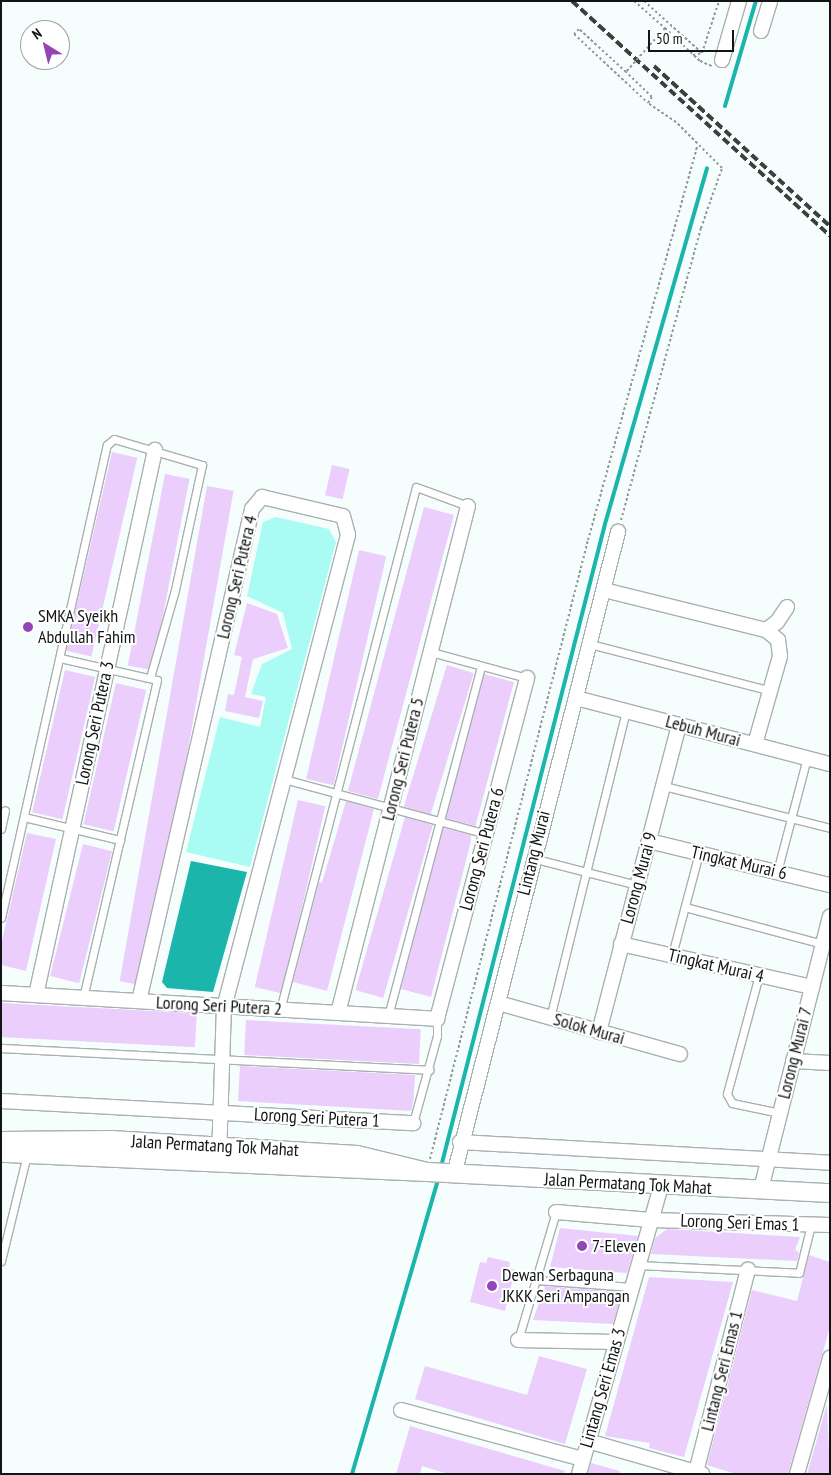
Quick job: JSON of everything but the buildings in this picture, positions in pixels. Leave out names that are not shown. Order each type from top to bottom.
[{"type":"street","points":[[722,60],[739,1]]},
{"type":"street","points":[[762,32],[770,1]]},
{"type":"street","name":"Lorong Seri Putera 3","points":[[36,995],[155,450]]},
{"type":"street","name":"Lorong Seri Putera 4","points":[[139,1001],[252,509],[262,497],[343,516],[349,529],[224,1006],[220,1153]]},
{"type":"street","name":"Lorong Seri Putera 5","points":[[338,1013],[468,506]]},
{"type":"street","name":"Lintang Murai","points":[[454,1174],[460,1142],[498,1003],[532,858],[576,698],[618,532]]},
{"type":"street","points":[[604,590],[766,630],[780,645],[754,744]]},
{"type":"street","points":[[766,630],[777,622],[787,607]]},
{"type":"street","name":"Lorong Seri Putera 6","points":[[437,1019],[527,678]]},
{"type":"street","name":"Lebuh Murai","points":[[576,698],[830,764]]},
{"type":"street","name":"Lorong Murai 9","points":[[599,1032],[679,725]]},
{"type":"street","name":"Tingkat Murai 6","points":[[649,841],[830,885]]},
{"type":"street","name":"Lorong Murai 7","points":[[761,1189],[830,916]]},
{"type":"street","name":"Tingkat Murai 4","points":[[621,944],[812,987]]},
{"type":"street","name":"Lorong Seri Putera 2","points":[[1,993],[437,1019]]},
{"type":"street","name":"Solok Murai","points":[[498,1003],[680,1054]]},
{"type":"street","points":[[793,1061],[830,1062]]},
{"type":"street","name":"Lorong Seri Putera 1","points":[[1,1102],[413,1123]]},
{"type":"street","name":"Jalan Permatang Tok Mahat","points":[[1,1141],[220,1153]]},
{"type":"street","points":[[460,1142],[768,1161],[830,1163]]},
{"type":"street","name":"Jalan Permatang Tok Mahat","points":[[1,1153],[357,1155],[427,1172],[661,1186],[830,1193]]},
{"type":"street","name":"Lintang Seri Emas 3","points":[[579,1474],[661,1186]]},
{"type":"street","name":"Lorong Seri Emas 1","points":[[556,1212],[651,1220],[830,1225]]},
{"type":"street","name":"Lintang Seri Emas 1","points":[[699,1473],[748,1270]]},
{"type":"street","points":[[518,1340],[616,1342]]},
{"type":"street","points":[[797,1474],[830,1358]]},
{"type":"street","points":[[401,1410],[583,1459]]},
{"type":"street","points":[[588,1441],[699,1473]]},
{"type":"lane","points":[[1,918],[107,445],[114,439],[202,465],[174,590],[150,678]]},
{"type":"lane","points":[[280,1010],[416,487],[468,506]]},
{"type":"lane","points":[[590,644],[768,690]]},
{"type":"lane","points":[[431,652],[527,678]]},
{"type":"lane","points":[[60,658],[158,680],[83,998]]},
{"type":"lane","points":[[388,1016],[481,666]]},
{"type":"lane","points":[[550,1018],[626,711]]},
{"type":"lane","points":[[777,872],[807,758]]},
{"type":"lane","points":[[284,779],[486,834]]},
{"type":"lane","points":[[664,786],[830,828]]},
{"type":"lane","points":[[1,830],[5,810]]},
{"type":"lane","points":[[24,817],[120,840]]},
{"type":"lane","points":[[672,956],[699,854]]},
{"type":"lane","points":[[532,858],[637,885]]},
{"type":"lane","points":[[685,907],[823,944]]},
{"type":"lane","points":[[759,975],[727,1094],[732,1103],[780,1113]]},
{"type":"lane","points":[[413,1123],[429,1070],[437,1019]]},
{"type":"lane","points":[[1,1048],[222,1061],[429,1070]]},
{"type":"lane","points":[[1,1261],[27,1154]]},
{"type":"lane","points":[[518,1340],[556,1212]]},
{"type":"lane","points":[[638,1266],[799,1273],[811,1225]]},
{"type":"lane","points":[[536,1280],[632,1286]]},
{"type":"path","points":[[634,1],[693,55],[710,66],[722,60]]},
{"type":"path","points":[[644,1],[702,53]]},
{"type":"path","points":[[702,53],[719,1]]},
{"type":"path","points":[[626,72],[665,28]]},
{"type":"path","points":[[618,532],[701,228],[722,168],[697,146],[676,122],[648,103],[574,34],[579,29],[652,97],[648,103]]},
{"type":"path","points":[[693,55],[702,53]]},
{"type":"path","points":[[427,1172],[588,540],[697,146]]},
{"type":"shaded area","points":[[276,517],[329,529],[336,542],[250,867],[186,852],[220,717],[260,727],[266,697],[251,694],[262,664],[292,649],[283,613],[247,596],[263,522]]},
{"type":"shaded area","points":[[191,861],[247,872],[213,992],[167,988],[162,982]]},
{"type":"waterway","points":[[725,106],[756,1]]},
{"type":"waterway","points":[[442,1163],[605,524],[707,168]]},
{"type":"waterway","points":[[352,1474],[437,1183]]},
{"type":"railway","points":[[572,1],[830,236]]},
{"type":"railway","points":[[654,66],[830,226]]},
{"type":"place","name":"SMKA Syeikh Abdullah Fahim","points":[[28,627]]},
{"type":"place","name":"7-Eleven","points":[[582,1246]]},
{"type":"place","name":"Dewan Serbaguna JKKK Seri Ampangan","points":[[492,1286]]}]
